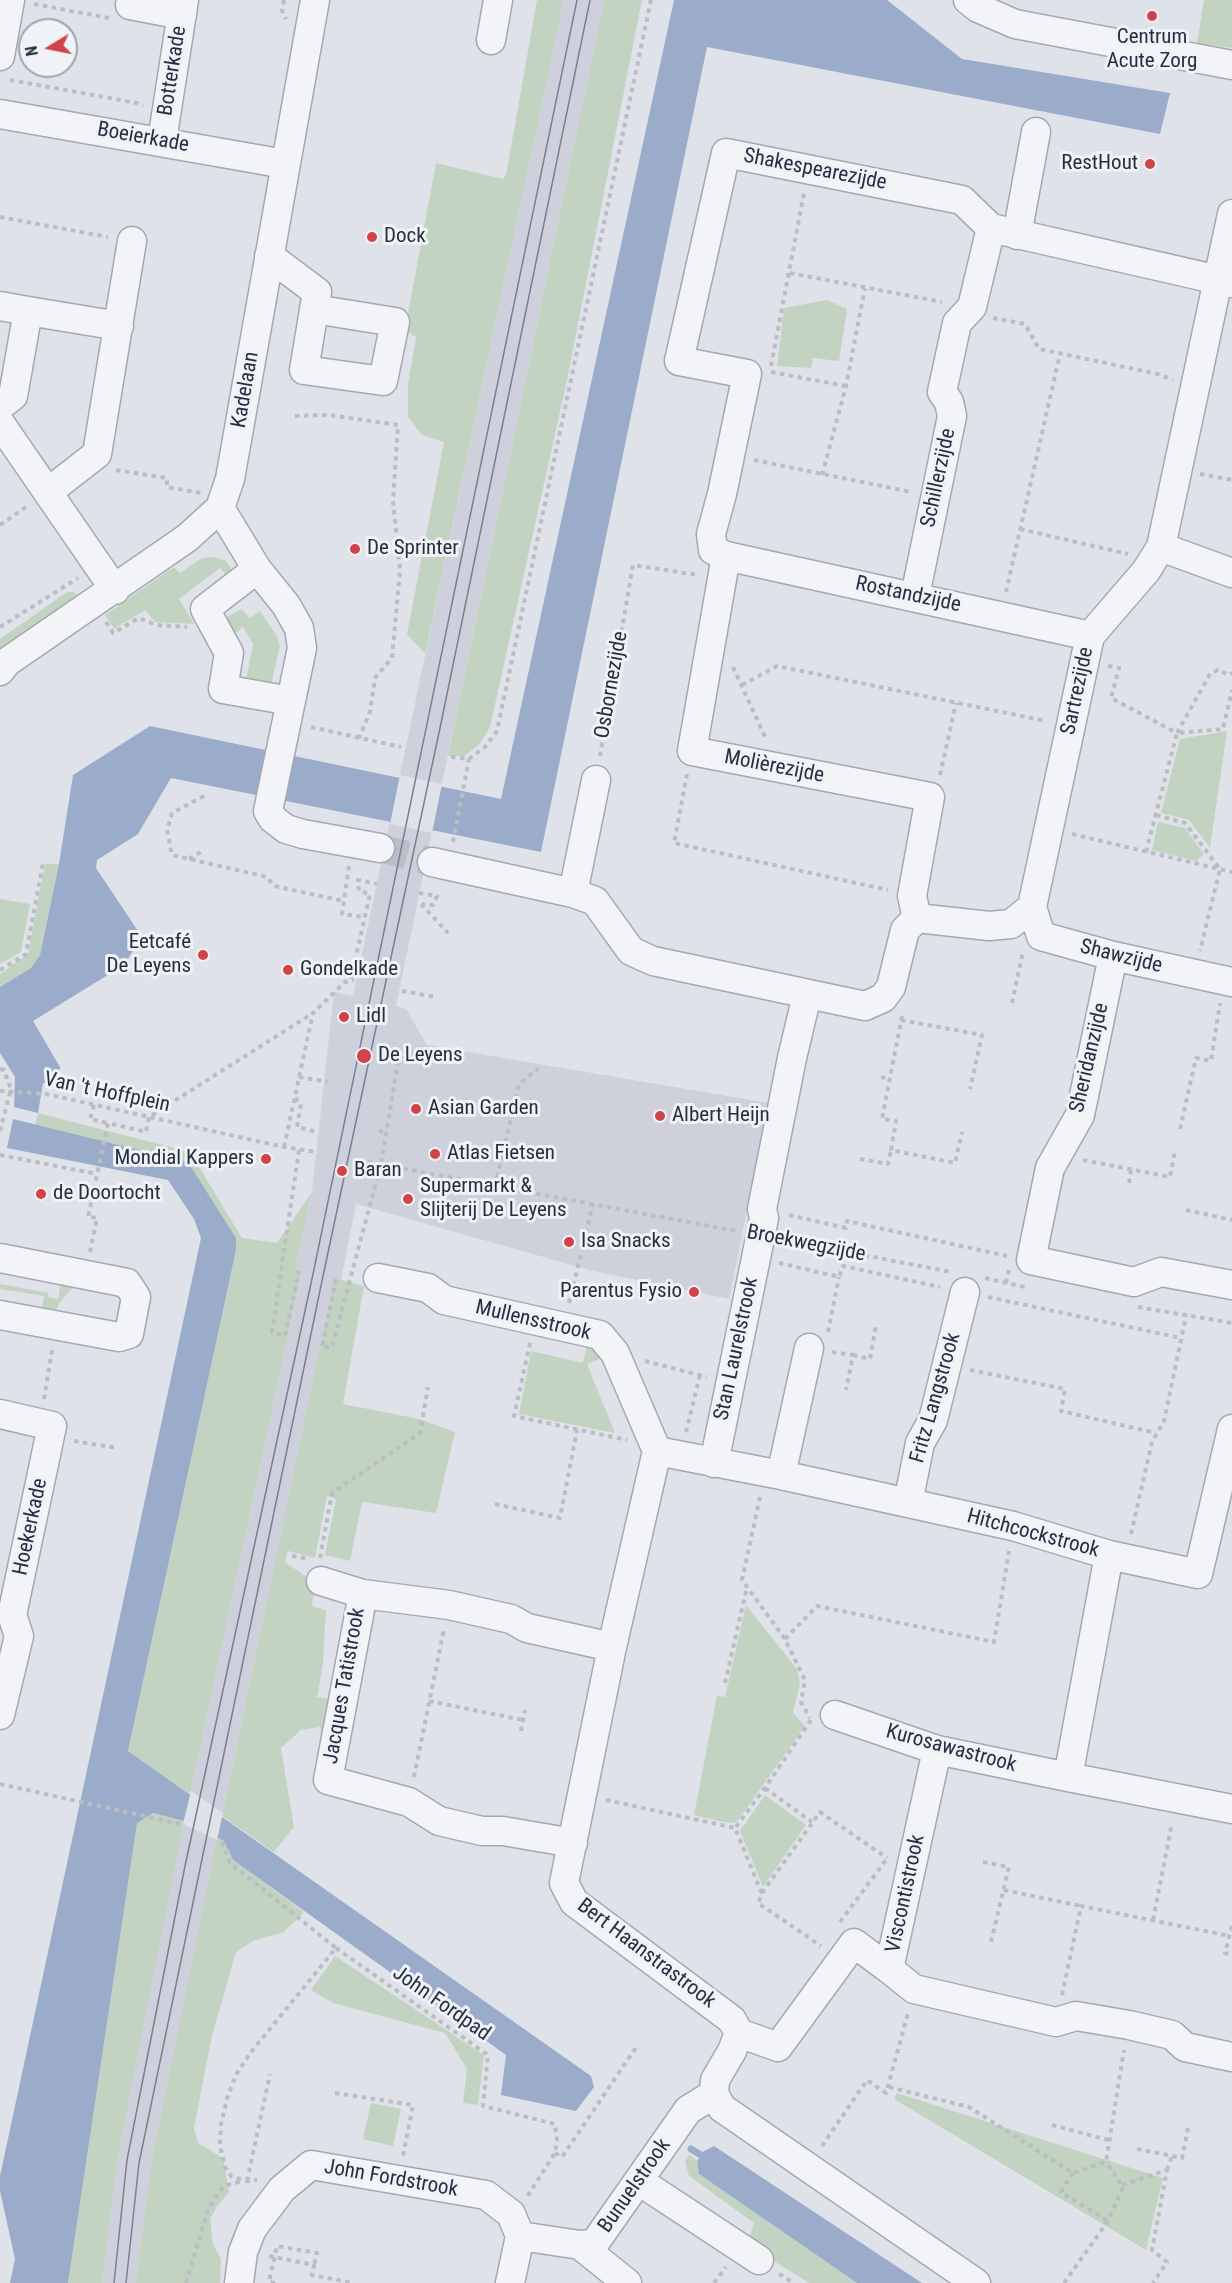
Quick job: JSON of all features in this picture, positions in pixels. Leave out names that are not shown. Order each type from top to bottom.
[{"type":"street","name":"Kadelaan","points":[[222,502],[230,479],[315,0]]},
{"type":"street","points":[[491,40],[498,0]]},
{"type":"street","points":[[968,0],[978,8],[1015,24],[1232,65]]},
{"type":"street","points":[[0,57],[19,1]]},
{"type":"street","points":[[130,2],[183,8]]},
{"type":"street","name":"Botterkade","points":[[164,130],[183,8]]},
{"type":"street","name":"Boeierkade","points":[[0,114],[164,130],[285,164]]},
{"type":"street","name":"Schillerzijde","points":[[915,596],[952,416],[949,402],[942,392],[957,323],[970,310],[1004,231],[1036,132]]},
{"type":"street","name":"Shakespearezijde","points":[[724,568],[713,550],[711,534],[747,374],[679,361],[726,153],[962,200],[1004,231]]},
{"type":"street","name":"Sartrezijde","points":[[1032,906],[1087,648],[1157,553],[1195,386],[1225,282],[1232,214]]},
{"type":"street","points":[[1004,231],[1225,282]]},
{"type":"street","points":[[48,492],[97,454],[132,241]]},
{"type":"street","points":[[269,256],[317,292],[314,309]]},
{"type":"street","points":[[0,306],[119,326]]},
{"type":"street","points":[[0,406],[13,396],[28,311]]},
{"type":"street","points":[[0,423],[115,590]]},
{"type":"street","points":[[0,671],[8,662],[187,538],[222,502],[257,569],[286,605],[299,628],[302,648],[268,811],[273,819],[286,829],[367,845]]},
{"type":"street","points":[[1157,553],[1232,573]]},
{"type":"street","points":[[692,751],[724,568]]},
{"type":"street","name":"Rostandzijde","points":[[724,568],[915,596],[1001,616],[1087,648]]},
{"type":"street","points":[[257,569],[205,609],[229,653],[223,689],[289,712]]},
{"type":"street","name":"Molièrezijde","points":[[692,751],[930,797]]},
{"type":"street","points":[[573,893],[596,780]]},
{"type":"street","points":[[432,862],[573,893],[595,901],[631,951],[653,961],[865,1006],[883,998],[891,987],[905,930],[915,907],[930,797]]},
{"type":"street","points":[[915,907],[989,926],[1011,924],[1032,906]]},
{"type":"street","name":"Shawzijde","points":[[1032,906],[1041,936],[1113,956],[1228,981]]},
{"type":"street","name":"Sheridanzijde","points":[[1024,1268],[1050,1168],[1080,1115],[1113,956]]},
{"type":"street","points":[[761,1222],[807,995]]},
{"type":"street","name":"Stan Laurelstrook","points":[[714,1463],[761,1222]]},
{"type":"street","points":[[0,1258],[127,1283],[136,1298],[129,1334],[119,1336],[0,1315]]},
{"type":"street","points":[[1024,1268],[1134,1282],[1161,1272],[1224,1286],[1232,1285]]},
{"type":"street","name":"Mullensstrook","points":[[378,1278],[428,1288],[444,1300],[600,1335],[615,1353],[664,1451]]},
{"type":"street","name":"Fritz Langstrook","points":[[908,1503],[920,1443],[933,1420],[948,1366],[965,1280]]},
{"type":"street","points":[[773,1474],[817,1349]]},
{"type":"street","points":[[0,1414],[45,1430]]},
{"type":"street","points":[[1109,1555],[1198,1574],[1232,1429]]},
{"type":"street","name":"Hoekerkade","points":[[0,1715],[19,1636],[12,1615],[45,1430]]},
{"type":"street","name":"Hitchcockstrook","points":[[664,1451],[1013,1526],[1109,1555],[1068,1777]]},
{"type":"street","name":"Bert Haanstrastrook","points":[[664,1451],[612,1647],[564,1883],[574,1902],[719,2009],[732,2020],[739,2033]]},
{"type":"street","points":[[319,1571],[363,1594]]},
{"type":"street","name":"Jacques Tatistrook","points":[[573,1843],[503,1831],[482,1831],[439,1821],[409,1802],[328,1780],[363,1594],[449,1605],[512,1619],[527,1628],[612,1647]]},
{"type":"street","name":"Kurosawastrook","points":[[823,1717],[937,1750],[1068,1777]]},
{"type":"street","name":"Viscontistrook","points":[[889,1969],[900,1860],[937,1750]]},
{"type":"street","points":[[1068,1777],[1232,1809]]},
{"type":"street","name":"Viscontistrook","points":[[739,2033],[778,2047],[830,1948],[854,1943],[889,1969]]},
{"type":"street","points":[[889,1969],[914,1989],[1056,2022],[1076,2016],[1129,2025],[1172,2035],[1185,2047],[1232,2057]]},
{"type":"street","points":[[739,2033],[732,2051],[715,2080],[714,2094],[722,2108],[733,2118],[808,2166],[976,2283]]},
{"type":"street","name":"Bunuelstrook","points":[[516,2225],[580,2245],[594,2244],[688,2110],[714,2094]]},
{"type":"street","name":"John Fordstrook","points":[[239,2283],[243,2252],[252,2229],[282,2189],[311,2165],[486,2194],[516,2225]]},
{"type":"street","points":[[639,2181],[759,2260]]},
{"type":"street","points":[[510,2283],[516,2225]]},
{"type":"street","points":[[580,2245],[627,2283]]},
{"type":"path","points":[[451,757],[469,759],[485,747],[497,731],[651,0]]},
{"type":"path","points":[[19,1],[118,20],[130,2]]},
{"type":"path","points":[[0,78],[137,103],[164,130]]},
{"type":"path","points":[[808,169],[790,273],[769,372],[846,386]]},
{"type":"path","points":[[0,217],[132,241]]},
{"type":"path","points":[[790,273],[970,310],[1025,324],[1039,349],[1158,374],[1164,378],[1195,386]]},
{"type":"path","points":[[822,475],[846,386],[865,288]]},
{"type":"path","points":[[1001,616],[1060,354]]},
{"type":"path","points":[[296,416],[329,415],[398,425],[393,501],[400,571],[392,658],[375,678],[370,712],[359,738]]},
{"type":"path","points":[[730,454],[935,497]]},
{"type":"path","points":[[83,465],[167,478],[167,487],[222,502]]},
{"type":"path","points":[[0,525],[48,492]]},
{"type":"path","points":[[1020,529],[1157,553]]},
{"type":"path","points":[[0,627],[96,565]]},
{"type":"path","name":"Osbornezijde","points":[[596,780],[633,565],[724,568]]},
{"type":"path","points":[[113,633],[139,618],[156,625],[214,628]]},
{"type":"path","points":[[1087,648],[1119,668],[1111,698],[1177,733],[1223,729],[1232,690]]},
{"type":"path","points":[[708,658],[732,663],[779,768]]},
{"type":"path","points":[[742,685],[777,666],[1070,726]]},
{"type":"path","points":[[1146,852],[1177,733],[1210,674],[1218,670],[1232,674]]},
{"type":"path","points":[[930,797],[937,791],[956,703]]},
{"type":"path","points":[[289,712],[359,738],[401,747]]},
{"type":"path","points":[[692,751],[674,843],[915,907]]},
{"type":"path","points":[[453,840],[469,759]]},
{"type":"path","points":[[204,796],[172,813],[167,830],[172,855],[267,877],[274,886],[344,901]]},
{"type":"path","points":[[1156,815],[1185,823],[1220,869]]},
{"type":"path","points":[[1050,829],[1232,872]]},
{"type":"path","points":[[364,917],[342,914],[344,901],[367,845]]},
{"type":"path","points":[[189,860],[201,852]]},
{"type":"path","points":[[0,970],[26,954],[43,863]]},
{"type":"path","points":[[1194,975],[1220,869]]},
{"type":"path","points":[[94,1106],[90,1119],[146,1132],[149,1117],[313,1013],[345,982],[353,980],[370,894],[359,891],[358,880],[377,884]]},
{"type":"path","points":[[419,893],[436,896],[433,906],[421,904],[448,933]]},
{"type":"path","points":[[1180,1129],[1196,1058],[1211,1061],[1228,981]]},
{"type":"path","points":[[860,1159],[888,1164],[891,1150],[896,1121],[882,1119],[905,1001],[891,987]]},
{"type":"path","points":[[402,991],[436,997]]},
{"type":"path","points":[[284,1147],[313,1013]]},
{"type":"path","points":[[901,1020],[982,1035],[970,1089]]},
{"type":"path","points":[[336,1279],[322,1347],[333,1347],[381,1164],[398,1062],[426,1045]]},
{"type":"path","points":[[495,1184],[519,1084],[539,1068]]},
{"type":"path","points":[[0,1070],[4,1070],[11,1089],[0,1131]]},
{"type":"path","points":[[299,1077],[328,1082]]},
{"type":"path","points":[[881,1077],[890,1079]]},
{"type":"path","name":"Van 't Hoffplein","points":[[0,1091],[11,1089],[46,1094],[207,1131],[317,1152]]},
{"type":"path","points":[[295,1097],[301,1104],[297,1127],[317,1132]]},
{"type":"path","points":[[86,1274],[97,1218],[88,1216],[108,1123]]},
{"type":"path","points":[[379,1131],[386,1132]]},
{"type":"path","points":[[891,1150],[956,1162],[962,1132]]},
{"type":"path","points":[[298,1150],[272,1332],[285,1336],[299,1271]]},
{"type":"path","points":[[1058,1155],[1170,1177],[1175,1150]]},
{"type":"path","points":[[0,1155],[97,1173]]},
{"type":"path","name":"Broekwegzijde","points":[[368,1162],[593,1204],[761,1222],[965,1280],[1024,1268]]},
{"type":"path","points":[[1129,1183],[1131,1170]]},
{"type":"path","points":[[564,1327],[593,1204]]},
{"type":"path","points":[[1186,1210],[1232,1220]]},
{"type":"path","points":[[761,1222],[846,1228],[847,1221],[1024,1268]]},
{"type":"path","points":[[839,1277],[817,1349],[870,1359],[876,1325]]},
{"type":"path","points":[[1130,1306],[1232,1323]]},
{"type":"path","points":[[1109,1555],[1128,1546],[1152,1442],[1164,1421],[1186,1316]]},
{"type":"path","points":[[535,1322],[514,1416],[664,1451],[700,1375]]},
{"type":"path","points":[[56,1325],[45,1430],[117,1448]]},
{"type":"path","points":[[615,1353],[730,1381]]},
{"type":"path","points":[[846,1390],[853,1355]]},
{"type":"path","points":[[948,1366],[1065,1389],[1061,1412],[1156,1433]]},
{"type":"path","points":[[292,1556],[319,1571],[332,1493],[420,1433],[428,1387]]},
{"type":"path","points":[[495,1504],[560,1518],[577,1430]]},
{"type":"path","points":[[735,1828],[823,1717],[801,1702],[805,1680],[784,1639],[742,1580],[773,1474]]},
{"type":"path","points":[[784,1639],[818,1606],[994,1642],[1013,1526]]},
{"type":"path","points":[[725,1683],[747,1587]]},
{"type":"path","points":[[409,1802],[449,1605]]},
{"type":"path","points":[[429,1701],[523,1720]]},
{"type":"path","points":[[521,1731],[525,1710]]},
{"type":"path","points":[[0,1784],[181,1824]]},
{"type":"path","points":[[765,1788],[812,1822]]},
{"type":"path","points":[[582,1795],[735,1828]]},
{"type":"path","points":[[1153,1920],[1177,1797]]},
{"type":"path","points":[[830,1948],[758,1903],[820,1812],[900,1860],[834,1929]]},
{"type":"path","points":[[735,1828],[762,1894]]},
{"type":"path","name":"John Fordpad","points":[[222,1842],[230,1863],[336,1948],[488,2055],[483,2106],[555,2124],[557,2140],[555,2153]]},
{"type":"path","points":[[983,1862],[1009,1867],[991,1942]]},
{"type":"path","points":[[1004,1890],[1230,1936]]},
{"type":"path","points":[[1056,2022],[1081,1906]]},
{"type":"path","points":[[1232,1926],[1226,1953],[1232,1955]]},
{"type":"path","points":[[248,2181],[231,2176],[225,2167],[220,2145],[221,2124],[228,2095],[237,2073],[251,2052],[336,1948]]},
{"type":"path","points":[[808,2166],[867,2080],[886,2093],[914,1989]]},
{"type":"path","points":[[1122,2185],[1106,2162],[1129,2025]]},
{"type":"path","points":[[516,2225],[532,2191],[555,2153],[562,2157],[637,2046]]},
{"type":"path","points":[[248,2181],[270,2074]]},
{"type":"path","points":[[889,2087],[969,2107],[1073,2173]]},
{"type":"path","points":[[335,2093],[412,2105],[398,2180]]},
{"type":"path","points":[[1052,2125],[1108,2140]]},
{"type":"path","points":[[1137,2149],[1182,2158],[1188,2128]]},
{"type":"path","points":[[1153,2283],[1167,2262],[1152,2250],[1167,2170],[1172,2156]]},
{"type":"path","points":[[1106,2162],[1073,2173],[1061,2192],[1108,2221]]},
{"type":"path","points":[[1122,2185],[1167,2170]]},
{"type":"path","points":[[186,2283],[208,2210],[224,2186],[248,2181]]},
{"type":"path","points":[[1064,2283],[1108,2221],[1122,2185]]},
{"type":"path","points":[[275,2283],[269,2282],[277,2246],[317,2253],[312,2275],[353,2283]]},
{"type":"path","points":[[243,2252],[314,2265]]},
{"type":"shaded area","points":[[564,0],[604,0],[396,1006],[406,1009],[427,1045],[769,1103],[729,1299],[593,1271],[356,1204],[341,1280],[334,1279],[210,1872],[151,2164],[136,2283],[102,2283],[118,2156],[175,1864],[302,1272],[295,1270],[312,1192],[334,992],[353,996]]},
{"type":"green space","points":[[537,0],[564,0],[425,654],[407,634],[444,442],[422,435],[408,417],[408,384],[416,337],[405,330],[436,163],[503,179],[506,175]]},
{"type":"green space","points":[[604,0],[642,0],[567,380],[490,727],[480,744],[464,756],[448,756]]},
{"type":"green space","points":[[1204,0],[1232,0],[1232,48],[1197,43]]},
{"type":"green space","points":[[827,300],[847,309],[839,361],[813,358],[811,368],[777,366],[784,308]]},
{"type":"green space","points":[[213,557],[226,561],[236,576],[230,580],[220,568],[179,599],[194,624],[155,622],[145,610],[114,629],[105,615],[174,567],[180,573],[202,558]]},
{"type":"green space","points":[[67,592],[74,592],[80,600],[0,657],[0,639]]},
{"type":"green space","points":[[242,609],[249,618],[260,611],[277,636],[280,646],[270,690],[245,686],[253,644],[243,627],[233,635],[225,618]]},
{"type":"green space","points":[[1227,731],[1210,848],[1189,820],[1161,813],[1180,739]]},
{"type":"green space","points":[[1158,822],[1185,828],[1204,854],[1196,861],[1152,850]]},
{"type":"green space","points":[[45,864],[59,864],[40,955],[31,968],[0,987],[0,974],[28,954]]},
{"type":"green space","points":[[0,899],[30,904],[21,952],[0,964]]},
{"type":"green space","points":[[38,1113],[190,1152],[242,1238],[277,1243],[312,1192],[295,1269],[302,1271],[190,1794],[128,1751],[236,1250],[236,1238],[188,1162],[35,1125]]},
{"type":"green space","points":[[334,1278],[364,1286],[343,1404],[419,1419],[455,1432],[436,1513],[362,1502],[350,1561],[325,1555],[336,1499],[327,1496],[315,1558],[288,1551],[285,1562],[315,1583],[312,1606],[326,1610],[323,1664],[317,1697],[336,1700],[323,1743],[320,1727],[301,1730],[281,1748],[294,1827],[274,1852],[222,1816]]},
{"type":"green space","points":[[61,1280],[78,1283],[63,1298],[53,1314],[41,1312],[44,1296],[0,1289],[0,1284],[48,1293],[48,1297],[58,1299]]},
{"type":"green space","points":[[587,1345],[597,1347],[604,1357],[587,1364],[615,1433],[519,1414],[531,1351],[583,1363]]},
{"type":"green space","points":[[746,1605],[797,1669],[800,1683],[793,1713],[805,1726],[736,1823],[694,1815],[717,1696],[725,1697]]},
{"type":"green space","points":[[765,1795],[806,1825],[763,1887],[740,1831]]},
{"type":"green space","points":[[153,1813],[184,1821],[118,2156],[102,2283],[68,2283],[137,1822]]},
{"type":"green space","points":[[217,1837],[224,1841],[233,1860],[304,1912],[284,1932],[253,1941],[236,1952],[212,2036],[194,2128],[198,2143],[223,2158],[229,2192],[210,2219],[213,2244],[221,2259],[220,2283],[136,2283],[151,2164]]},
{"type":"green space","points":[[335,1956],[484,2055],[478,2105],[463,2103],[467,2069],[445,2033],[333,2003],[311,1990]]},
{"type":"green space","points":[[897,2093],[1163,2178],[1146,2250],[894,2099]]},
{"type":"green space","points":[[371,2103],[401,2109],[393,2146],[363,2139]]},
{"type":"green space","points":[[689,2154],[697,2161],[699,2174],[857,2283],[809,2283],[747,2244],[754,2223],[689,2176],[685,2162]]},
{"type":"water","points":[[674,0],[887,0],[962,59],[1170,93],[1160,134],[707,47],[541,852],[171,778],[138,834],[97,860],[96,868],[142,937],[124,965],[33,1021],[60,1067],[58,1085],[43,1083],[38,1113],[14,1107],[15,1077],[0,1053],[0,987],[31,968],[40,955],[59,864],[73,775],[150,726],[501,799]]},
{"type":"water","points":[[13,1119],[188,1162],[236,1238],[236,1250],[128,1751],[591,2076],[594,2087],[576,2111],[501,2095],[506,2055],[233,1860],[224,1841],[184,1821],[153,1813],[137,1823],[68,2283],[10,2283],[15,2259],[0,2191],[0,2176],[201,1238],[194,1219],[168,1180],[7,1148]]},
{"type":"water","points":[[714,2146],[922,2283],[857,2283],[699,2174],[697,2161],[704,2151]]},
{"type":"pier","points":[[400,775],[442,784],[432,833],[390,824]]},
{"type":"pier","points":[[191,1791],[223,1813],[217,1840],[183,1824]]},
{"type":"waterway","points":[[691,2149],[701,2155]]},
{"type":"tunnel","points":[[380,848],[432,862]]},
{"type":"tram line","points":[[114,2283],[127,2160],[185,1866],[313,1274],[577,0]]},
{"type":"tram line","points":[[126,2283],[139,2163],[590,0]]},
{"type":"place","name":"Centrum Acute Zorg","points":[[1152,16]]},
{"type":"place","name":"RestHout","points":[[1150,164]]},
{"type":"place","name":"Dock","points":[[372,237]]},
{"type":"place","name":"De Sprinter","points":[[355,549]]},
{"type":"place","name":"Eetcafé De Leyens","points":[[203,955]]},
{"type":"place","name":"Gondelkade","points":[[288,970]]},
{"type":"place","name":"Lidl","points":[[344,1017]]},
{"type":"place","name":"De Leyens","points":[[364,1056]]},
{"type":"place","name":"Asian Garden","points":[[416,1109]]},
{"type":"place","name":"Albert Heijn","points":[[660,1116]]},
{"type":"place","name":"Atlas Fietsen","points":[[435,1154]]},
{"type":"place","name":"Mondial Kappers","points":[[266,1159]]},
{"type":"place","name":"Baran","points":[[342,1171]]},
{"type":"place","name":"de Doortocht","points":[[41,1194]]},
{"type":"place","name":"Supermarkt & Slijterij De Leyens","points":[[408,1199]]},
{"type":"place","name":"Isa Snacks","points":[[569,1242]]},
{"type":"place","name":"Parentus Fysio","points":[[694,1292]]}]
